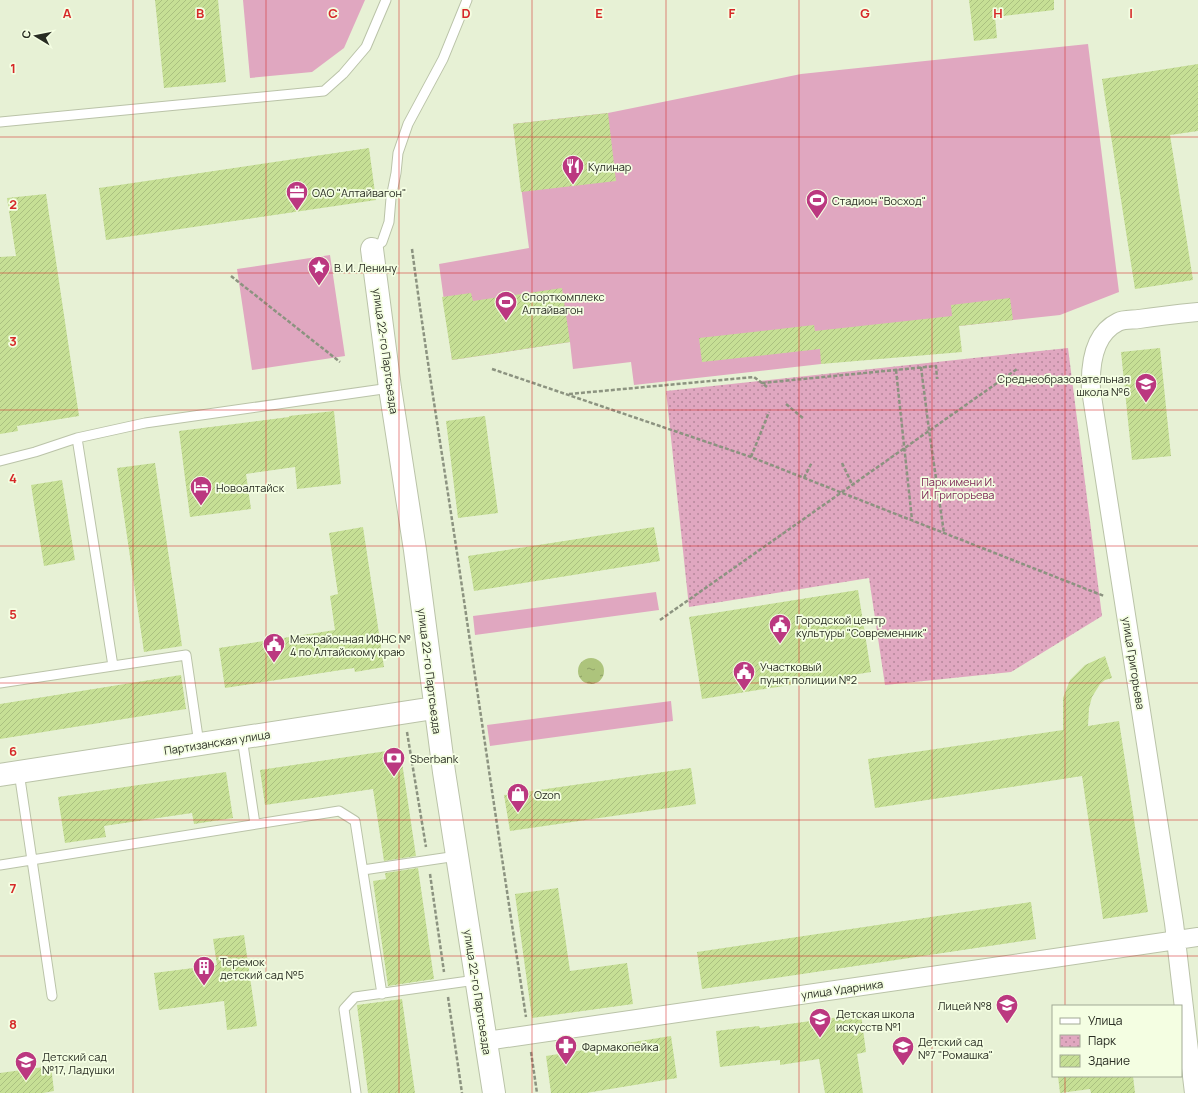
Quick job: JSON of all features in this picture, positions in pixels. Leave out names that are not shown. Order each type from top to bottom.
[{"type":"street","name":"улица 22-го Партсъезда","points":[[372,249],[390,388],[415,550],[434,708],[494,1093]]},
{"type":"street","name":"улица Григорьева","points":[[1194,1093],[1174,923],[1091,390],[1090,374],[1092,360],[1100,341],[1107,330],[1119,321],[1198,312]]},
{"type":"street","name":"Партизанская улица","points":[[9,774],[434,708]]},
{"type":"street","name":"улица Ударника","points":[[486,1041],[1176,939],[1198,937]]},
{"type":"lane","points":[[0,122],[324,91],[343,74],[366,47],[386,0]]},
{"type":"lane","points":[[372,249],[382,242],[389,222],[398,153],[408,124],[443,59],[467,0]]},
{"type":"lane","points":[[0,461],[35,452],[77,438],[145,423],[390,388]]},
{"type":"lane","points":[[77,438],[113,666]]},
{"type":"lane","points":[[0,683],[186,655],[199,744]]},
{"type":"lane","points":[[242,738],[255,824]]},
{"type":"lane","points":[[9,774],[32,860],[52,996]]},
{"type":"lane","points":[[0,865],[339,811],[356,821],[382,994]]},
{"type":"lane","points":[[363,870],[457,856]]},
{"type":"lane","points":[[356,1093],[344,1009],[355,997],[476,980]]},
{"type":"path","points":[[412,249],[431,390],[537,1093]]},
{"type":"path","points":[[231,276],[340,362]]},
{"type":"path","points":[[762,383],[936,366],[937,379]]},
{"type":"path","points":[[921,367],[944,533]]},
{"type":"path","points":[[492,369],[751,457],[1125,604]]},
{"type":"path","points":[[660,620],[1017,369]]},
{"type":"path","points":[[896,370],[912,520]]},
{"type":"path","points":[[567,394],[754,378],[767,387]]},
{"type":"path","points":[[786,404],[804,420]]},
{"type":"path","points":[[751,457],[769,412]]},
{"type":"path","points":[[804,478],[812,462]]},
{"type":"path","points":[[842,463],[852,484]]},
{"type":"path","points":[[408,732],[462,1093]]},
{"type":"green space","points":[[243,0],[365,0],[344,48],[312,72],[250,78]]},
{"type":"green space","name":"Стадион \"Восход\"","points":[[1088,44],[1119,292],[1060,315],[959,326],[821,364],[634,385],[631,362],[573,369],[570,342],[452,360],[439,264],[529,248],[513,124],[608,113],[801,74]]},
{"type":"green space","points":[[330,255],[345,356],[252,370],[237,269]]},
{"type":"green space","name":"Парк имени И. И. Григорьева","points":[[1068,348],[1102,616],[1011,672],[885,685],[869,578],[689,607],[666,391]]},
{"type":"green space","points":[[656,592],[659,610],[475,635],[473,616]]},
{"type":"green space","points":[[671,701],[673,721],[490,746],[487,725]]},
{"type":"water","points":[[591,658],[600,662],[604,671],[600,680],[591,684],[582,680],[578,671],[582,662]]},
{"type":"building","points":[[155,0],[218,0],[226,82],[164,88]]},
{"type":"building","points":[[969,0],[1054,0],[1054,10],[995,17],[997,38],[974,41]]},
{"type":"building","points":[[1198,64],[1198,131],[1170,135],[1193,280],[1135,289],[1102,79]]},
{"type":"building","points":[[608,113],[616,181],[521,192],[513,124]]},
{"type":"building","points":[[369,148],[376,200],[106,240],[99,188]]},
{"type":"building","points":[[46,194],[79,416],[17,426],[18,431],[0,434],[0,257],[16,256],[7,198]]},
{"type":"building","name":"Спорткомплекс Алтайвагон","points":[[562,288],[570,342],[452,360],[442,297],[471,293],[473,301]]},
{"type":"building","points":[[1010,298],[1013,320],[959,326],[962,352],[821,364],[820,349],[702,362],[699,338],[814,325],[815,331],[952,316],[951,305]]},
{"type":"building","name":"Среднеобразовательная школа №6","points":[[1160,348],[1171,456],[1132,460],[1121,352]]},
{"type":"building","points":[[334,411],[341,484],[297,489],[295,467],[246,474],[251,509],[190,517],[179,431]]},
{"type":"building","points":[[485,416],[498,513],[458,518],[446,421]]},
{"type":"building","points":[[155,463],[182,646],[144,652],[117,468]]},
{"type":"building","points":[[62,480],[75,560],[44,566],[31,485]]},
{"type":"building","points":[[363,527],[384,667],[355,672],[354,668],[225,688],[219,648],[335,630],[330,596],[338,594],[329,533]]},
{"type":"building","points":[[654,527],[660,561],[474,591],[468,556]]},
{"type":"building","name":"Городской центр культуры \"Современник\"","points":[[858,590],[871,672],[702,699],[689,617]]},
{"type":"building","points":[[1105,656],[1112,678],[1105,680],[1100,684],[1092,697],[1089,708],[1088,726],[1119,721],[1148,912],[1103,919],[1082,776],[875,808],[868,759],[1063,730],[1063,698],[1070,680],[1085,665]]},
{"type":"building","points":[[181,675],[186,709],[0,739],[0,704]]},
{"type":"building","points":[[400,749],[416,856],[384,861],[373,789],[265,805],[260,770]]},
{"type":"building","points":[[691,768],[696,804],[510,831],[504,795]]},
{"type":"building","points":[[226,772],[233,818],[194,824],[192,813],[104,826],[106,837],[65,843],[58,797]]},
{"type":"building","points":[[418,868],[434,979],[388,986],[373,881],[386,879],[385,873]]},
{"type":"building","points":[[558,888],[570,971],[627,963],[633,1004],[532,1018],[515,894]]},
{"type":"building","points":[[1031,902],[1036,939],[702,989],[697,952]]},
{"type":"building","name":"Теремок детский сад №5","points":[[244,935],[257,1026],[227,1030],[224,1001],[159,1010],[154,973],[217,965],[213,939]]},
{"type":"building","points":[[402,999],[415,1093],[368,1093],[357,1005]]},
{"type":"building","points":[[861,1014],[866,1052],[857,1054],[863,1093],[825,1093],[819,1059],[780,1065],[780,1060],[720,1067],[716,1031],[759,1026],[760,1028]]},
{"type":"building","points":[[671,1036],[677,1078],[586,1093],[551,1093],[546,1056]]},
{"type":"building","name":"Детский сад №17, Ладушки","points":[[51,1066],[54,1091],[43,1093],[0,1093],[0,1073]]},
{"type":"building","points":[[1058,1077],[1133,1077],[1135,1093],[1091,1093],[1090,1089],[1060,1093]]},
{"type":"place","name":"Кулинар","points":[[573,186]]},
{"type":"place","name":"ОАО \"Алтайвагон\"","points":[[297,212]]},
{"type":"place","name":"Стадион \"Восход\"","points":[[817,220]]},
{"type":"place","name":"В. И. Ленину","points":[[319,286]]},
{"type":"place","name":"Спорткомплекс Алтайвагон","points":[[506,322]]},
{"type":"place","name":"Среднеобразовательная школа №6","points":[[1146,404]]},
{"type":"place","name":"Новоалтайск","points":[[201,506]]},
{"type":"place","name":"Городской центр культуры \"Современник\"","points":[[780,644]]},
{"type":"place","name":"Межрайонная ИФНС № 4 по Алтайскому краю","points":[[274,664]]},
{"type":"place","name":"Участковый пункт полиции №2","points":[[744,692]]},
{"type":"place","name":"Sberbank","points":[[394,778]]},
{"type":"place","name":"Ozon","points":[[518,814]]},
{"type":"place","name":"Теремок детский сад №5","points":[[204,986]]},
{"type":"place","name":"Лицей №8","points":[[1007,1024]]},
{"type":"place","name":"Детская школа искусств №1","points":[[820,1038]]},
{"type":"place","name":"Фармакопейка","points":[[566,1066]]},
{"type":"place","name":"Детский сад №7 \"Ромашка\"","points":[[903,1066]]},
{"type":"place","name":"Детский сад №17, Ладушки","points":[[26,1082]]}]
